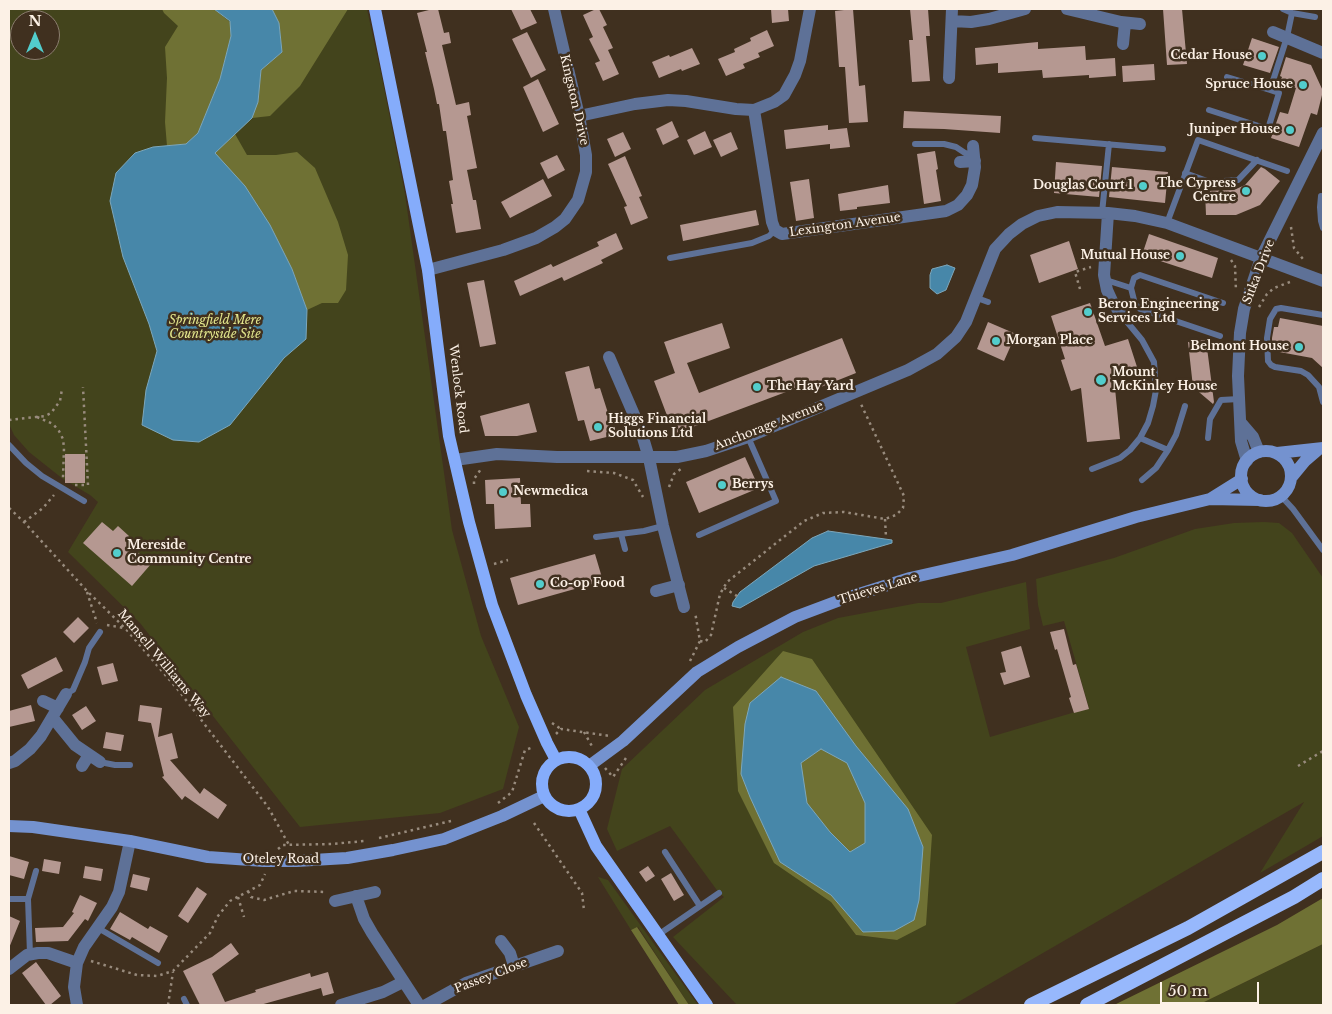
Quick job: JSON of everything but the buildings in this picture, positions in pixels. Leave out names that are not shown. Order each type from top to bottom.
[{"type":"highway","points":[[1031,1005],[1188,928],[1323,852]]},
{"type":"highway","points":[[1087,1005],[1285,901],[1323,879]]},
{"type":"main road","name":"Wenlock Road","points":[[375,9],[428,270],[454,460],[492,605],[526,695],[556,760]]},
{"type":"main road","points":[[1260,500],[1251,496],[1245,488],[1242,472],[1247,461],[1259,452],[1268,451],[1276,453],[1321,448]]},
{"type":"main road","points":[[1210,499],[1271,500],[1281,496],[1288,488],[1291,478],[1305,461],[1321,448]]},
{"type":"main road","points":[[1276,453],[1288,463],[1291,478]]},
{"type":"main road","points":[[1210,499],[1242,478]]},
{"type":"main road","name":"Thieves Lane","points":[[589,766],[623,741],[697,672],[738,647],[795,617],[843,599],[910,578],[1012,555],[1136,517],[1210,499]]},
{"type":"main road","points":[[565,757],[574,758],[589,766],[595,781],[595,790],[592,798],[586,804],[579,808],[563,810],[556,807],[544,796],[542,788],[545,772],[556,760],[565,757]]},
{"type":"main road","name":"Oteley Road","points":[[9,826],[33,827],[130,841],[218,858],[282,862],[347,858],[393,850],[460,834],[544,796]]},
{"type":"main road","points":[[579,808],[596,846],[707,1005]]},
{"type":"street","name":"Kingston Drive","points":[[428,270],[523,243],[546,233],[565,219],[578,200],[586,172],[586,155],[579,116],[554,9]]},
{"type":"street","points":[[579,116],[636,104],[668,100],[754,110],[774,102],[784,95],[795,75],[800,62],[810,9]]},
{"type":"street","points":[[949,78],[952,15],[972,22],[1025,9]]},
{"type":"street","points":[[1067,9],[1125,23],[1140,24]]},
{"type":"street","points":[[1123,44],[1125,23]]},
{"type":"street","points":[[1274,32],[1323,53]]},
{"type":"street","name":"Lexington Avenue","points":[[754,110],[772,222],[775,230],[782,234],[946,210],[958,205],[967,195],[972,185],[974,154]]},
{"type":"street","name":"Sitka Drive","points":[[1247,461],[1241,441],[1238,353],[1244,309],[1261,258],[1323,133]]},
{"type":"street","points":[[960,162],[974,154]]},
{"type":"street","name":"Anchorage Avenue","points":[[454,460],[497,454],[557,457],[677,457],[706,451],[748,437],[908,370],[937,354],[956,337],[983,300],[996,249],[1009,234],[1022,224],[1038,216],[1057,212],[1135,216],[1167,223],[1323,281]]},
{"type":"street","points":[[1105,213],[1104,257],[1106,280],[1113,303],[1123,317]]},
{"type":"street","points":[[608,357],[641,431],[684,607]]},
{"type":"street","name":"Sitka Drive","points":[[1241,422],[1252,437],[1259,452]]},
{"type":"street","points":[[656,591],[678,585]]},
{"type":"street","points":[[9,763],[15,761],[41,736],[66,694]]},
{"type":"street","points":[[43,701],[55,713],[85,760],[100,762]]},
{"type":"street","points":[[77,1005],[74,987],[84,962],[84,947],[112,907],[119,892],[130,841]]},
{"type":"street","points":[[332,899],[376,892]]},
{"type":"street","points":[[356,896],[364,919],[419,1005]]},
{"type":"street","points":[[501,941],[510,953],[514,966]]},
{"type":"street","name":"Passey Close","points":[[426,1005],[466,983],[558,951]]},
{"type":"street","points":[[9,969],[19,960],[30,954],[48,953],[84,962]]},
{"type":"street","points":[[340,1005],[383,992],[403,982]]},
{"type":"lane","points":[[1283,9],[1292,13],[1315,17]]},
{"type":"lane","points":[[1270,90],[1287,37],[1292,13]]},
{"type":"lane","points":[[1209,110],[1268,129],[1278,93],[1228,77]]},
{"type":"lane","points":[[1035,138],[1163,149]]},
{"type":"lane","points":[[1167,223],[1198,140],[1287,171]]},
{"type":"lane","points":[[915,144],[944,144],[956,147],[965,153],[974,154]]},
{"type":"lane","points":[[1105,213],[1109,144]]},
{"type":"lane","points":[[1185,173],[1210,182],[1238,180],[1256,160]]},
{"type":"lane","points":[[1321,196],[1320,208],[1323,228]]},
{"type":"lane","points":[[670,258],[752,243],[769,236],[775,230]]},
{"type":"lane","points":[[1220,336],[1140,309],[1135,304],[1131,288],[1134,278],[1140,275],[1223,303]]},
{"type":"lane","points":[[1106,280],[1131,288]]},
{"type":"lane","points":[[1323,315],[1281,308],[1276,309],[1270,319],[1267,338],[1268,360],[1271,364],[1275,367],[1300,371],[1308,375],[1319,388],[1323,402]]},
{"type":"lane","points":[[1092,469],[1120,458],[1130,450],[1140,438],[1148,423],[1153,406],[1156,390],[1155,367],[1150,353],[1142,340],[1123,317]]},
{"type":"lane","points":[[1208,438],[1210,419],[1221,400],[1239,399]]},
{"type":"lane","points":[[1142,480],[1156,468],[1168,450],[1176,435],[1185,406]]},
{"type":"lane","points":[[699,535],[776,502],[748,437]]},
{"type":"lane","points":[[1140,438],[1168,450]]},
{"type":"lane","points":[[9,446],[26,463],[84,502]]},
{"type":"lane","points":[[1281,496],[1323,550]]},
{"type":"lane","points":[[596,538],[644,531],[663,526]]},
{"type":"lane","points":[[621,534],[625,549]]},
{"type":"lane","points":[[66,694],[73,690],[89,648],[100,632]]},
{"type":"lane","points":[[100,762],[130,765]]},
{"type":"lane","points":[[665,852],[700,906]]},
{"type":"lane","points":[[30,954],[28,899],[36,871]]},
{"type":"lane","points":[[658,935],[719,893]]},
{"type":"lane","points":[[9,898],[28,899]]},
{"type":"lane","points":[[98,928],[158,963]]},
{"type":"path","points":[[1080,289],[1074,272],[1092,267]]},
{"type":"path","points":[[71,485],[88,484],[83,387]]},
{"type":"path","points":[[9,420],[37,417],[51,413],[60,401],[62,389]]},
{"type":"path","points":[[700,641],[705,642],[710,635],[720,594],[727,582],[804,521],[823,513],[844,512],[885,519],[896,515],[903,508],[904,496],[856,392]]},
{"type":"path","points":[[24,522],[44,508],[61,486],[63,439],[57,427],[49,421],[37,417]]},
{"type":"path","points":[[474,486],[474,479],[482,467]]},
{"type":"path","points":[[584,471],[614,473],[633,480],[646,502],[657,501]]},
{"type":"path","name":"Mansell Williams Way","points":[[9,508],[87,591],[125,628],[179,691],[268,807],[289,845]]},
{"type":"path","points":[[885,519],[886,537]]},
{"type":"path","points":[[491,556],[494,564],[508,560]]},
{"type":"path","points":[[724,588],[736,596]]},
{"type":"path","points":[[87,591],[98,624],[125,628]]},
{"type":"path","points":[[548,720],[561,729],[610,736]]},
{"type":"path","points":[[554,736],[561,729]]},
{"type":"path","points":[[584,732],[592,747]]},
{"type":"path","points":[[512,792],[525,750],[528,749]]},
{"type":"path","points":[[1298,766],[1323,751]]},
{"type":"path","points":[[609,774],[612,776],[626,758]]},
{"type":"path","points":[[283,845],[332,844],[370,840],[446,823]]},
{"type":"path","points":[[534,823],[582,893],[584,910]]},
{"type":"path","points":[[84,962],[137,975],[157,976],[173,971],[210,933],[218,916],[230,901],[260,885],[266,871]]},
{"type":"path","points":[[248,891],[252,896],[264,900],[294,892],[328,893],[332,899]]},
{"type":"path","points":[[238,896],[244,917]]},
{"type":"path","points":[[168,1005],[173,971]]},
{"type":"green space","name":"Springfield Mere Countryside Site","points":[[10,9],[367,9],[405,194],[452,530],[481,636],[519,727],[503,789],[440,813],[300,827],[140,623],[68,552],[98,502],[63,479],[29,452],[14,435],[9,424]]},
{"type":"green space","points":[[1234,523],[1279,523],[1292,533],[1323,578],[1323,836],[1260,873],[1304,802],[953,1005],[737,1005],[673,937],[724,897],[719,893],[670,826],[617,851],[607,829],[622,769],[705,690],[803,632],[838,618],[918,603],[941,603],[1026,582],[1030,629],[966,647],[990,737],[1089,708],[1064,621],[1043,626],[1038,605],[1036,579],[1114,558],[1195,529]],"holes":[[[831,902],[897,940],[856,935]]]},
{"type":"green space","points":[[598,877],[608,880],[698,1005],[689,1005],[638,927],[631,930]]},
{"type":"green space","points":[[1323,944],[1323,1005],[1198,1005]]},
{"type":"shaded area","points":[[162,9],[214,9],[230,22],[231,36],[220,79],[198,133],[186,144],[167,146],[165,122],[167,78],[165,47],[178,26]]},
{"type":"shaded area","points":[[272,9],[348,9],[300,86],[270,116],[252,118],[235,134],[247,155],[276,155],[297,152],[315,168],[338,222],[348,255],[346,290],[338,303],[322,303],[307,310],[292,269],[215,153],[258,102],[261,70],[282,52],[279,23]]},
{"type":"shaded area","points":[[783,651],[812,659],[932,835],[926,925],[897,940],[856,935],[831,902],[774,863],[738,791],[733,707]]},
{"type":"shaded area","points":[[1323,898],[1323,944],[1198,1005],[1114,1005],[1277,925]]},
{"type":"shaded area","points":[[637,927],[689,1005],[679,1005],[631,930]]},
{"type":"water","points":[[214,9],[272,9],[279,23],[282,52],[261,70],[258,102],[252,118],[215,153],[245,186],[270,225],[292,269],[307,310],[306,339],[284,358],[230,425],[199,442],[173,440],[142,425],[146,390],[157,351],[149,324],[123,257],[110,201],[116,173],[135,153],[153,147],[186,144],[198,133],[220,79],[231,36],[230,21]]},
{"type":"water","points":[[947,265],[955,268],[946,290],[937,294],[930,288],[932,269]]},
{"type":"water","points":[[828,531],[892,540],[892,543],[814,566],[740,608],[732,606],[740,592],[812,538]]},
{"type":"water","points":[[781,677],[816,691],[856,746],[908,809],[923,847],[919,900],[914,920],[894,931],[863,932],[831,895],[780,862],[741,774],[745,724],[750,703]],"holes":[[[821,749],[847,763],[865,803],[865,843],[850,852],[830,832],[807,803],[801,763]]]},
{"type":"place","name":"Cedar House","points":[[1262,56]]},
{"type":"place","name":"Spruce House","points":[[1303,85]]},
{"type":"place","name":"Juniper House","points":[[1290,130]]},
{"type":"place","name":"Douglas Court 1","points":[[1143,186]]},
{"type":"place","name":"The Cypress Centre","points":[[1246,191]]},
{"type":"place","name":"Mutual House","points":[[1180,256]]},
{"type":"place","name":"Beron Engineering Services Ltd","points":[[1088,312]]},
{"type":"place","name":"Morgan Place","points":[[996,341]]},
{"type":"place","name":"Belmont House","points":[[1299,347]]},
{"type":"place","name":"Mount McKinley House","points":[[1101,380]]},
{"type":"place","name":"The Hay Yard","points":[[757,387]]},
{"type":"place","name":"Higgs Financial Solutions Ltd","points":[[598,427]]},
{"type":"place","name":"Berrys","points":[[722,485]]},
{"type":"place","name":"Newmedica","points":[[503,492]]},
{"type":"place","name":"Mereside Community Centre","points":[[117,553]]},
{"type":"place","name":"Co-op Food","points":[[540,584]]}]
